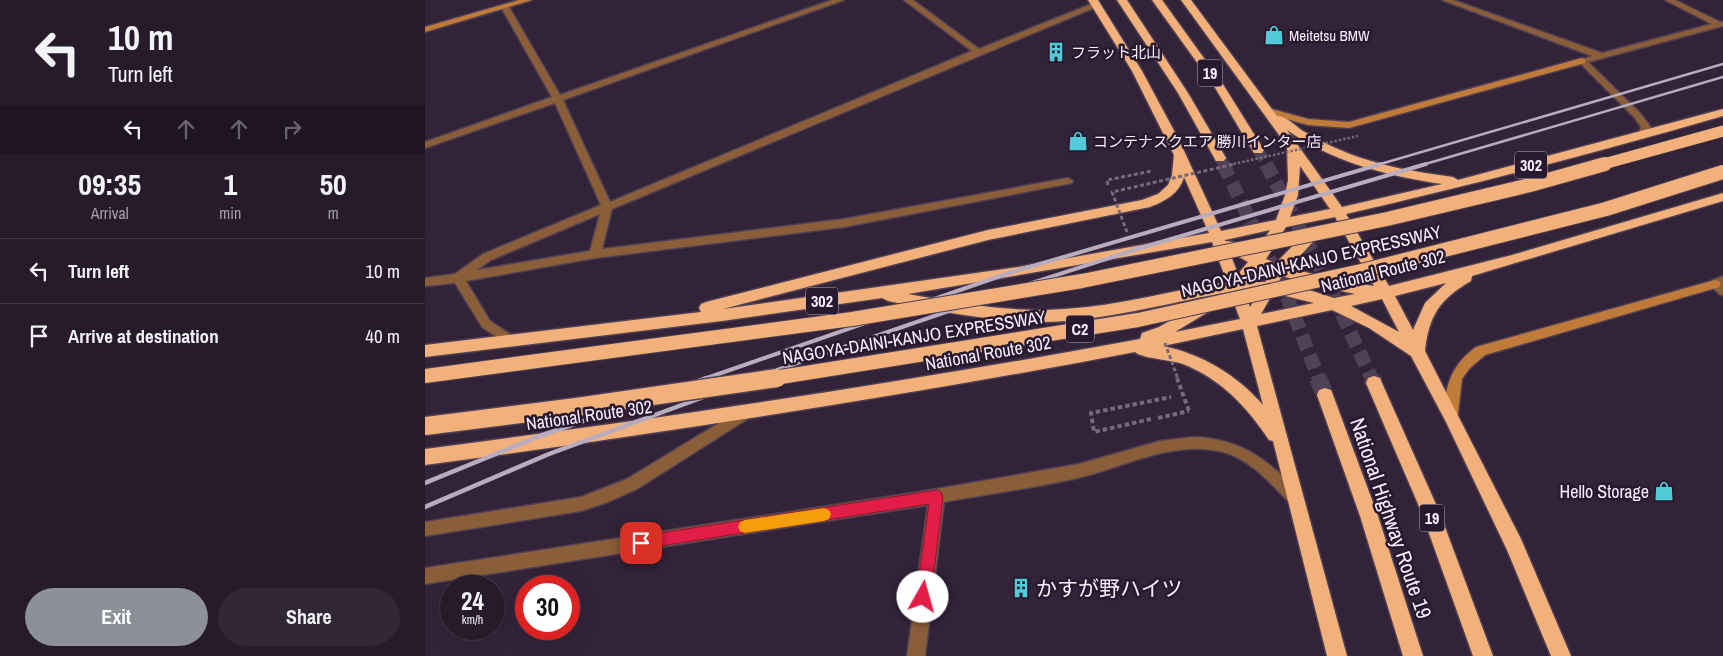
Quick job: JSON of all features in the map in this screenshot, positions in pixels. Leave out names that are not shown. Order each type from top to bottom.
[{"type":"highway","name":"19","points":[[1122,0],[1183,93],[1220,158]]},
{"type":"highway","name":"19","points":[[1157,0],[1219,86],[1258,150]]},
{"type":"highway","points":[[1186,0],[1292,144],[1338,211],[1386,293],[1452,418],[1514,546],[1561,656]]},
{"type":"highway","points":[[1095,2],[1137,71],[1179,152],[1217,237],[1249,323],[1337,656]]},
{"type":"highway","points":[[1268,111],[1306,138],[1336,153],[1360,162],[1389,171],[1465,182]]},
{"type":"highway","name":"302","points":[[425,351],[874,293],[1057,266],[1217,237],[1465,182],[1643,136],[1723,112]]},
{"type":"highway","name":"NAGOYA-DAINI-KANJO EXPRESSWAY","points":[[425,376],[852,319],[1091,279],[1387,219],[1530,184],[1723,131]]},
{"type":"highway","points":[[1115,350],[1164,331],[1235,286],[1257,260],[1283,223],[1295,178],[1292,144]]},
{"type":"highway","points":[[637,325],[989,234],[1145,204],[1163,198],[1174,188],[1179,174],[1179,152]]},
{"type":"highway","name":"NAGOYA-DAINI-KANJO EXPRESSWAY","points":[[425,426],[576,407],[842,369],[1138,320],[1361,271],[1607,209],[1723,172]]},
{"type":"highway","name":"National Route 302","points":[[425,457],[747,412],[972,377],[1115,350],[1386,293],[1487,267],[1723,197]]},
{"type":"highway","points":[[1249,323],[1267,286],[1279,269],[1315,230],[1338,211]]},
{"type":"highway","points":[[1217,237],[1257,260],[1308,279],[1346,288],[1386,293]]},
{"type":"highway","points":[[1417,353],[1418,334],[1431,305],[1442,292],[1487,267]]},
{"type":"highway","points":[[874,293],[971,311],[1064,316],[1115,309],[1235,286],[1267,286],[1301,293],[1361,315],[1417,353]]},
{"type":"highway","points":[[1115,350],[1153,350],[1183,357],[1210,369],[1233,386],[1255,407],[1281,443]]},
{"type":"highway","name":"National Highway Route 19","points":[[1374,383],[1430,511],[1483,656]]},
{"type":"highway","name":"National Highway Route 19","points":[[1325,395],[1369,516],[1413,656]]},
{"type":"street","points":[[425,30],[528,0]]},
{"type":"street","points":[[425,144],[840,0]]},
{"type":"street","points":[[907,0],[977,52]]},
{"type":"street","points":[[1446,0],[1601,56]]},
{"type":"street","points":[[1669,0],[1721,25]]},
{"type":"street","points":[[458,278],[487,257],[1095,2]]},
{"type":"street","points":[[505,7],[557,98],[607,206],[595,254]]},
{"type":"street","points":[[1268,111],[1309,123],[1332,126],[1349,125],[1721,25]]},
{"type":"street","points":[[1583,61],[1646,127],[1643,136]]},
{"type":"street","points":[[425,282],[595,254],[844,223],[1068,181]]},
{"type":"street","points":[[458,278],[486,324],[510,341]]},
{"type":"street","points":[[1452,418],[1452,390],[1457,372],[1467,360],[1481,351],[1720,285]]},
{"type":"street","points":[[425,529],[581,504],[608,496],[632,484],[747,412]]},
{"type":"street","points":[[425,576],[937,497],[1080,470],[1148,449],[1183,443],[1213,444],[1242,453],[1268,470],[1297,500]]},
{"type":"street","points":[[916,656],[937,497]]},
{"type":"path","points":[[1127,232],[1112,192],[1357,136]]},
{"type":"path","points":[[1107,180],[1160,169]]},
{"type":"path","points":[[1171,397],[1091,413],[1094,432],[1189,411]]},
{"type":"tunnel","points":[[1258,150],[1267,165]]},
{"type":"tunnel","points":[[1220,158],[1224,165]]},
{"type":"tunnel","points":[[1223,164],[1287,297],[1319,379]]},
{"type":"tunnel","points":[[1266,164],[1319,265],[1372,379]]},
{"type":"tunnel","points":[[1318,378],[1325,395]]},
{"type":"tunnel","points":[[1372,378],[1374,383]]},
{"type":"railway","points":[[1377,165],[1723,64]]},
{"type":"railway","points":[[1422,165],[1723,77]]},
{"type":"railway","points":[[704,379],[1009,273],[1381,164]]},
{"type":"railway","points":[[751,379],[1010,290],[1137,249],[1426,164]]},
{"type":"railway","points":[[425,483],[537,437],[707,378]]},
{"type":"railway","points":[[425,507],[549,454],[755,378]]},
{"type":"slow traffic","points":[[745,527],[824,514]]},
{"type":"place","name":"Meitetsu BMW","points":[[1274,35]]},
{"type":"place","name":"フラット北山","points":[[1056,52]]},
{"type":"place","name":"コンテナスクエア 勝川インター店","points":[[1078,141]]},
{"type":"place","name":"Hello Storage","points":[[1664,491]]},
{"type":"place","name":"かすが野ハイツ","points":[[1021,588]]},
{"type":"route","points":[[641,543],[937,497],[923,597]]}]
